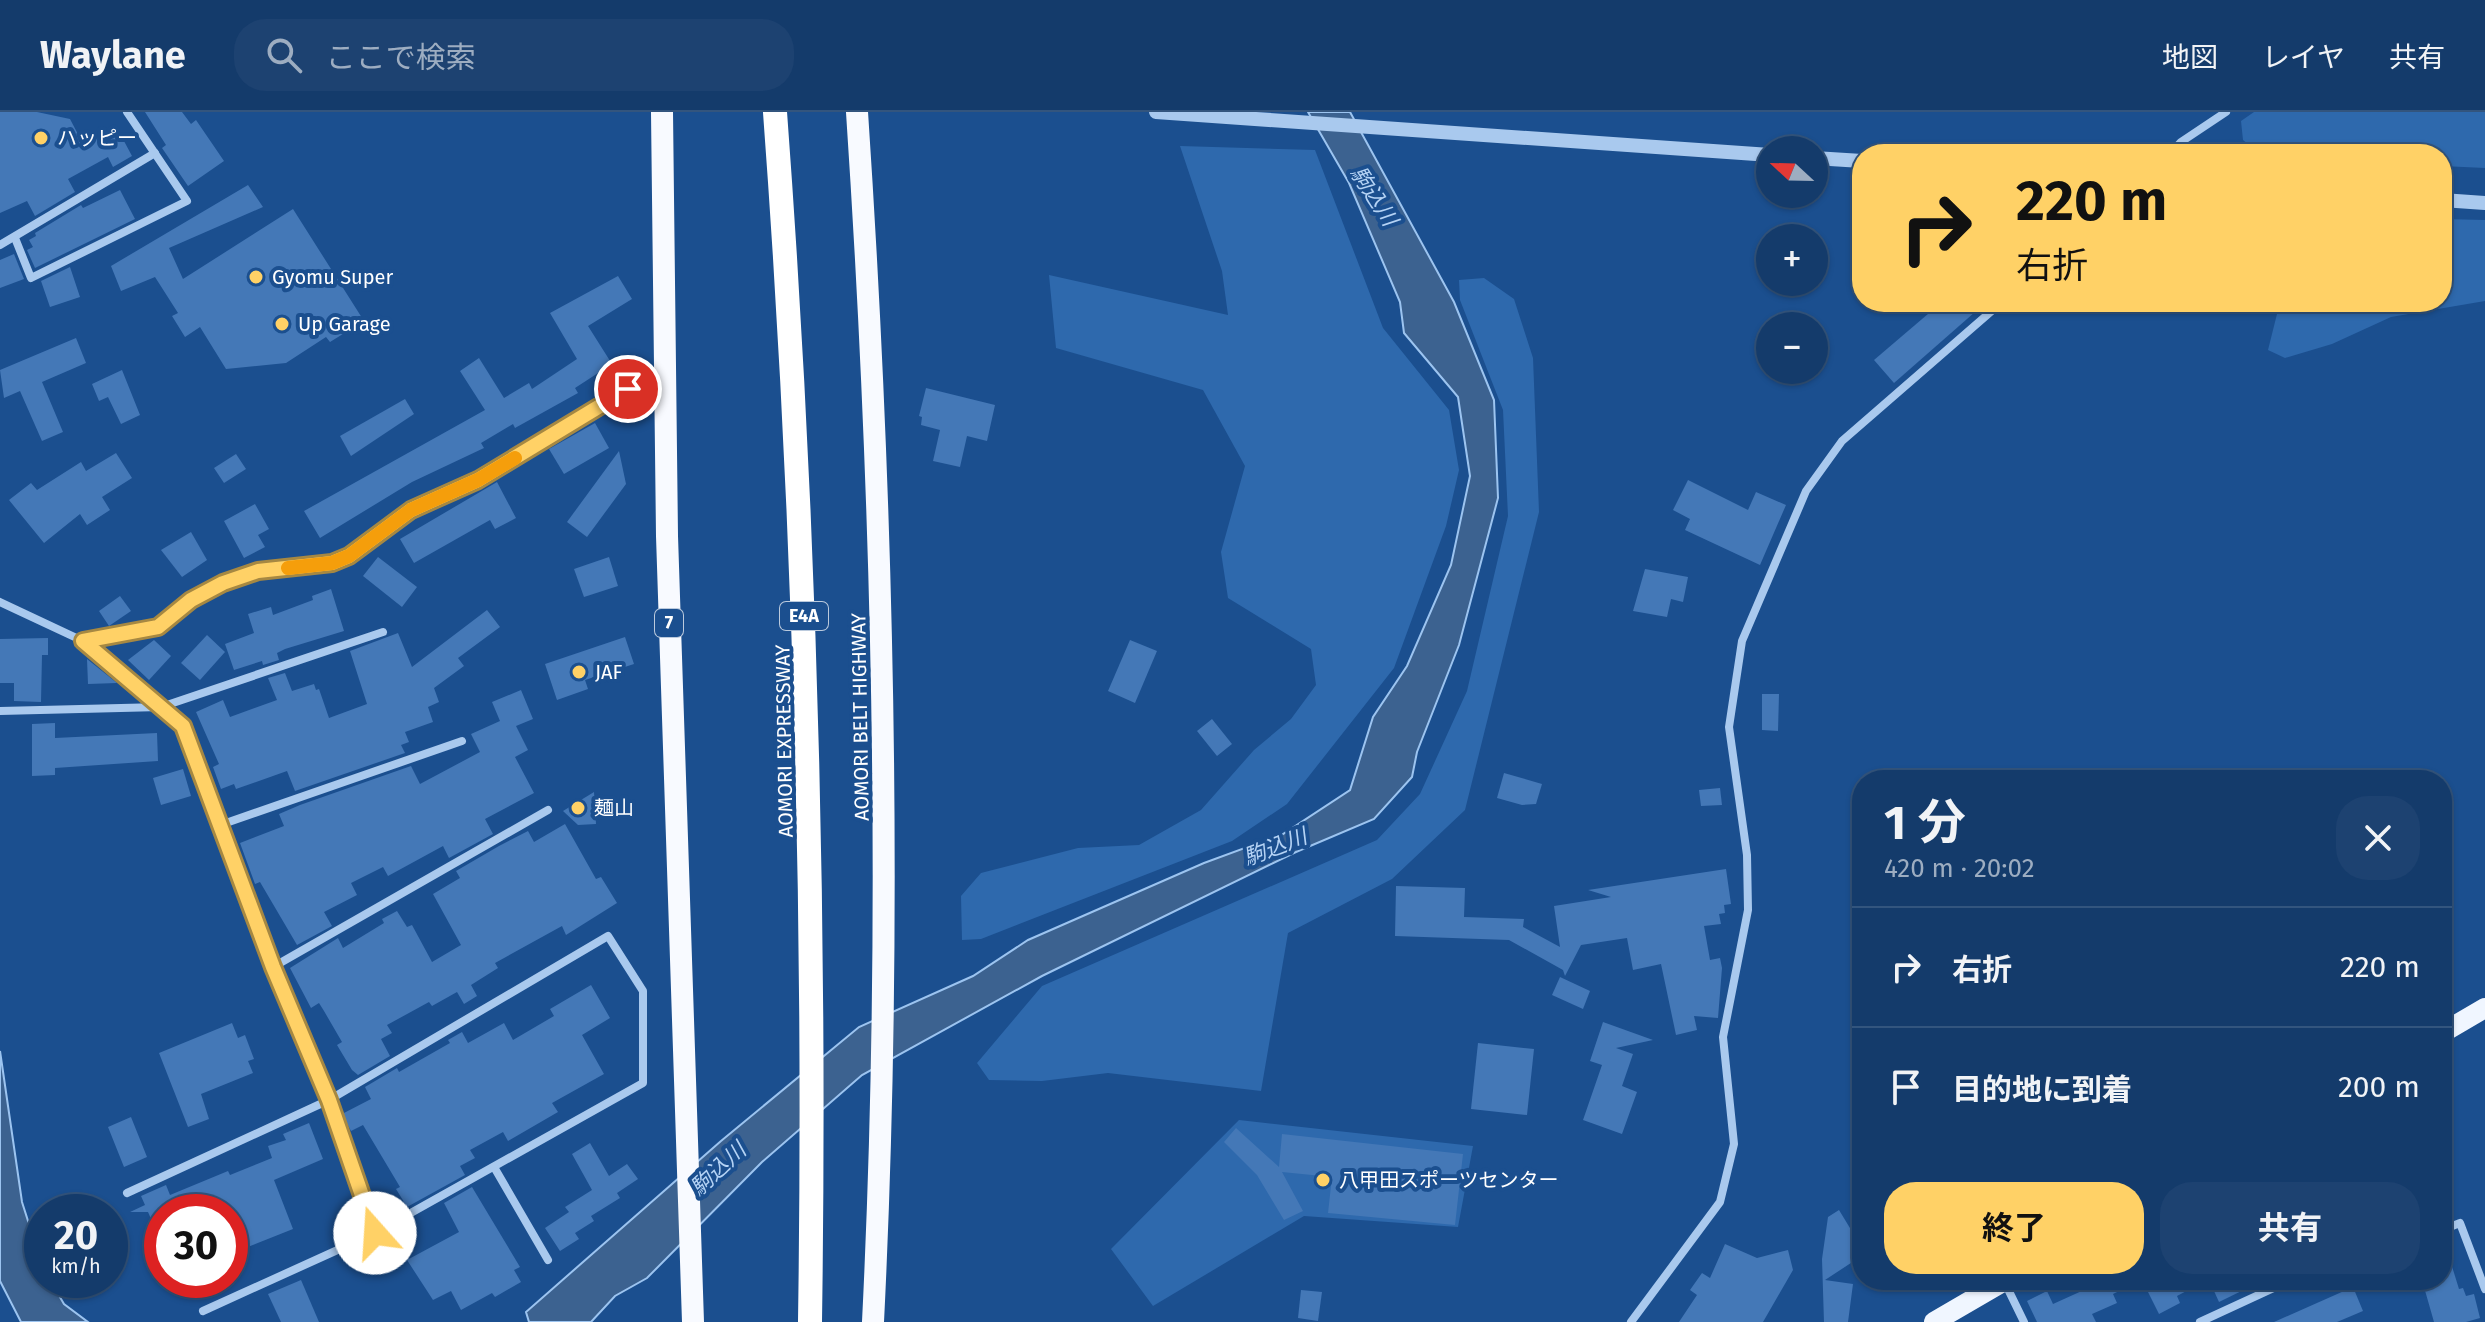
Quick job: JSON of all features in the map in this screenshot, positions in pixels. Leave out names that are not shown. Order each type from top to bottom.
[{"type":"highway","name":"7","points":[[662,112],[667,536],[693,1322]]},
{"type":"highway","name":"AOMORI EXPRESSWAY","points":[[775,112],[785,239],[806,646],[812,993],[810,1322]]},
{"type":"highway","name":"AOMORI BELT HIGHWAY","points":[[857,112],[881,552],[886,765],[885,975],[873,1321]]},
{"type":"main road","points":[[2452,1027],[2485,1008]]},
{"type":"main road","points":[[1934,1322],[1989,1290]]},
{"type":"street","points":[[15,238],[31,278],[187,201],[127,112]]},
{"type":"street","points":[[1156,112],[1418,133],[1756,154]]},
{"type":"street","points":[[2179,144],[2226,112]]},
{"type":"street","points":[[0,245],[155,153]]},
{"type":"street","points":[[1828,159],[1852,160]]},
{"type":"street","points":[[2452,201],[2485,203]]},
{"type":"street","points":[[1631,1322],[1720,1202],[1734,1144],[1723,1037],[1748,910],[1747,855],[1729,727],[1742,641],[1806,491],[1842,441],[1990,312]]},
{"type":"street","points":[[83,641],[158,627],[191,600],[223,583],[258,571],[332,563],[349,556],[411,510],[478,480],[628,389]]},
{"type":"street","points":[[0,602],[83,641],[183,726],[223,824],[273,967],[329,1100],[375,1233]]},
{"type":"street","points":[[0,711],[161,707],[383,632]]},
{"type":"street","points":[[223,824],[462,741]]},
{"type":"street","points":[[273,967],[548,810]]},
{"type":"street","points":[[127,1193],[329,1100],[608,936],[643,991],[643,1083],[375,1233],[203,1311]]},
{"type":"street","points":[[494,1167],[548,1260]]},
{"type":"street","points":[[2452,1226],[2460,1223],[2485,1289]]},
{"type":"street","points":[[2009,1290],[2024,1322]]},
{"type":"street","points":[[2200,1322],[2268,1290]]},
{"type":"shaded area","points":[[2254,112],[2485,112],[2485,168],[2452,166],[2452,144],[2248,144],[2243,140],[2241,121]]},
{"type":"shaded area","points":[[1180,146],[1315,150],[1383,328],[1449,410],[1459,470],[1446,526],[1394,668],[1287,804],[1232,841],[981,939],[962,940],[961,896],[981,873],[1078,848],[1139,845],[1201,810],[1254,750],[1291,719],[1316,685],[1311,649],[1228,598],[1221,552],[1245,466],[1203,390],[1056,348],[1049,275],[1228,315],[1222,271]]},
{"type":"shaded area","points":[[2452,219],[2485,220],[2485,301],[2452,307]]},
{"type":"shaded area","points":[[1484,278],[1514,299],[1533,358],[1539,512],[1465,810],[1392,879],[1288,933],[1261,1091],[1108,1073],[1042,1081],[989,1080],[977,1063],[1042,986],[1377,840],[1420,794],[1467,691],[1508,516],[1503,410],[1460,300],[1459,280]]},
{"type":"shaded area","points":[[2278,312],[2420,312],[2391,317],[2332,344],[2285,358],[2268,350]]},
{"type":"shaded area","name":"八甲田スポーツセンター","points":[[1239,1120],[1473,1146],[1458,1227],[1304,1216],[1153,1306],[1111,1249]]},
{"type":"water","name":"駒込川","points":[[1308,112],[1350,112],[1454,302],[1494,400],[1498,498],[1459,645],[1417,752],[1412,777],[1374,819],[1296,852],[1042,976],[862,1075],[762,1162],[647,1278],[615,1296],[591,1322],[529,1322],[526,1312],[721,1141],[859,1027],[973,976],[1028,940],[1204,863],[1283,834],[1350,790],[1373,717],[1407,666],[1451,565],[1470,476],[1458,397],[1404,333],[1400,302],[1349,183]]},
{"type":"water","points":[[0,1051],[24,1208],[24,1298],[60,1298],[88,1322],[21,1322],[0,1281]]},
{"type":"building","points":[[0,112],[37,112],[70,119],[81,140],[90,135],[93,140],[117,128],[132,156],[113,167],[108,157],[68,179],[75,192],[35,216],[27,201],[0,213]]},
{"type":"building","points":[[145,112],[182,112],[191,124],[196,120],[224,161],[188,186],[162,148],[166,145]]},
{"type":"building","points":[[248,185],[263,207],[169,248],[183,279],[293,209],[364,321],[330,342],[326,337],[286,363],[226,369],[200,327],[185,337],[172,316],[178,313],[155,277],[121,291],[111,266]]},
{"type":"building","points":[[120,190],[135,219],[35,268],[27,250],[33,247],[29,240],[36,236],[35,233],[81,205],[83,208]]},
{"type":"building","points":[[14,254],[24,279],[0,288],[0,260]]},
{"type":"building","points":[[70,267],[80,297],[50,307],[41,281]]},
{"type":"building","points":[[618,276],[632,299],[588,326],[612,364],[575,388],[578,393],[515,428],[513,424],[481,443],[484,448],[412,482],[320,538],[304,511],[485,410],[460,371],[479,358],[504,398],[529,383],[532,389],[577,359],[550,313]]},
{"type":"building","points":[[1930,312],[1975,312],[1894,383],[1874,360]]},
{"type":"building","points":[[76,338],[86,363],[42,382],[63,432],[42,441],[20,391],[4,398],[0,370]]},
{"type":"building","points":[[122,370],[140,415],[121,424],[108,397],[99,401],[92,384]]},
{"type":"building","points":[[926,388],[995,405],[987,441],[967,436],[960,467],[933,461],[940,430],[921,425],[922,417],[919,416]]},
{"type":"building","points":[[405,399],[414,414],[351,456],[340,436]]},
{"type":"building","points":[[595,423],[609,448],[564,474],[549,449]]},
{"type":"building","points":[[619,451],[626,484],[587,537],[567,522]]},
{"type":"building","points":[[116,453],[132,478],[102,497],[110,510],[87,525],[80,514],[44,543],[9,500],[31,483],[37,490],[81,462],[86,471]]},
{"type":"building","points":[[236,454],[246,469],[224,483],[214,468]]},
{"type":"building","points":[[1688,480],[1748,510],[1756,492],[1786,505],[1760,565],[1685,530],[1690,519],[1673,510]]},
{"type":"building","points":[[497,482],[516,518],[495,529],[490,520],[414,563],[400,539]]},
{"type":"building","points":[[255,504],[269,529],[258,535],[265,547],[244,558],[224,521]]},
{"type":"building","points":[[191,532],[207,560],[182,577],[161,550]]},
{"type":"building","points":[[378,557],[417,587],[402,607],[363,576]]},
{"type":"building","points":[[609,557],[618,586],[584,597],[574,569]]},
{"type":"building","points":[[1645,569],[1688,577],[1683,602],[1671,599],[1667,617],[1633,611]]},
{"type":"building","points":[[331,589],[344,631],[285,649],[277,653],[279,660],[263,665],[262,661],[234,670],[225,644],[254,633],[248,614],[271,607],[273,615],[313,600],[312,596]]},
{"type":"building","points":[[120,596],[131,611],[109,626],[99,611]]},
{"type":"building","points":[[487,610],[500,627],[458,658],[464,666],[434,688],[439,702],[428,707],[433,722],[405,732],[409,742],[401,745],[405,753],[295,791],[287,771],[236,789],[234,784],[221,789],[213,767],[219,764],[196,712],[223,700],[230,717],[277,700],[268,678],[285,673],[292,691],[314,684],[316,690],[319,689],[329,718],[367,704],[350,651],[398,633],[412,667]]},
{"type":"building","points":[[207,635],[225,652],[200,680],[181,663]]},
{"type":"building","name":"JAF","points":[[625,637],[634,664],[585,680],[588,689],[557,700],[545,664]]},
{"type":"building","points":[[48,638],[48,655],[42,655],[41,702],[14,701],[14,683],[0,683],[0,639]]},
{"type":"building","points":[[154,640],[171,656],[149,680],[128,660]]},
{"type":"building","points":[[1130,640],[1157,651],[1135,703],[1108,691]]},
{"type":"building","points":[[87,659],[117,683],[88,684]]},
{"type":"building","points":[[521,690],[533,719],[516,726],[528,750],[515,757],[534,793],[485,819],[493,834],[449,858],[443,846],[388,876],[383,867],[351,883],[357,895],[324,912],[332,926],[297,945],[260,882],[255,884],[240,843],[284,826],[279,814],[300,805],[411,766],[420,784],[480,752],[471,734],[500,721],[492,702]]},
{"type":"building","points":[[1762,694],[1779,694],[1778,731],[1762,730]]},
{"type":"building","points":[[1212,719],[1232,744],[1217,756],[1197,731]]},
{"type":"building","points":[[55,723],[55,738],[157,733],[158,761],[55,768],[55,775],[32,776],[32,724]]},
{"type":"building","points":[[183,769],[191,796],[161,805],[153,778]]},
{"type":"building","points":[[1504,773],[1542,784],[1536,804],[1522,805],[1497,798]]},
{"type":"building","points":[[1720,788],[1722,805],[1701,806],[1699,790]]},
{"type":"building","points":[[594,792],[596,824],[578,825],[563,811]]},
{"type":"building","points":[[565,824],[596,879],[601,877],[617,903],[566,935],[562,926],[495,963],[498,968],[471,985],[477,996],[464,1004],[457,992],[432,1006],[429,1002],[387,1025],[392,1033],[381,1039],[390,1056],[358,1075],[352,1070],[337,1045],[342,1042],[324,1011],[319,1003],[311,1008],[290,968],[338,938],[343,948],[384,923],[382,919],[397,911],[407,927],[412,925],[432,962],[461,945],[433,894],[460,878],[456,871],[499,846],[528,831],[534,842]]},
{"type":"building","points":[[1726,869],[1731,904],[1724,905],[1725,913],[1719,914],[1721,924],[1704,926],[1710,960],[1720,958],[1722,968],[1718,1018],[1694,1016],[1697,1030],[1676,1035],[1661,964],[1633,970],[1627,938],[1581,945],[1565,976],[1563,970],[1509,940],[1395,936],[1396,886],[1465,888],[1464,917],[1524,919],[1523,927],[1560,947],[1554,906],[1611,897],[1588,890]]},
{"type":"building","points":[[1560,977],[1590,991],[1583,1009],[1552,995]]},
{"type":"building","points":[[591,985],[610,1018],[582,1035],[604,1074],[552,1103],[558,1112],[508,1141],[503,1132],[470,1150],[475,1158],[460,1166],[465,1175],[407,1207],[396,1189],[400,1187],[363,1125],[351,1131],[342,1114],[371,1099],[365,1087],[397,1068],[399,1072],[450,1043],[448,1040],[462,1032],[468,1043],[504,1023],[513,1040],[554,1016],[550,1009]]},
{"type":"building","points":[[1603,1022],[1653,1040],[1616,1048],[1633,1054],[1622,1086],[1637,1092],[1622,1134],[1583,1120],[1602,1065],[1590,1061]]},
{"type":"building","points":[[232,1023],[238,1038],[245,1035],[254,1059],[248,1061],[253,1073],[201,1094],[209,1119],[188,1127],[159,1053]]},
{"type":"building","points":[[1478,1043],[1534,1049],[1527,1115],[1471,1109]]},
{"type":"building","points":[[131,1117],[147,1157],[124,1167],[108,1127]]},
{"type":"building","points":[[309,1123],[323,1159],[274,1180],[293,1229],[248,1247],[248,1194],[172,1194],[228,1171],[230,1175],[272,1158],[268,1146],[286,1140],[283,1134]]},
{"type":"building","points":[[1236,1128],[1279,1167],[1282,1134],[1463,1154],[1455,1225],[1328,1213],[1332,1177],[1282,1172],[1303,1211],[1284,1220],[1257,1175],[1224,1142]]},
{"type":"building","points":[[590,1143],[609,1176],[627,1164],[638,1179],[617,1193],[620,1198],[591,1216],[594,1221],[575,1233],[579,1239],[560,1251],[545,1228],[569,1212],[565,1207],[592,1190],[572,1154]]},
{"type":"building","points":[[166,1185],[170,1194],[146,1194]]},
{"type":"building","points":[[472,1187],[520,1267],[514,1270],[521,1282],[495,1297],[492,1293],[461,1310],[451,1291],[433,1300],[407,1260],[459,1232],[444,1203]]},
{"type":"building","points":[[144,1205],[144,1212],[130,1212]]},
{"type":"building","points":[[1839,1210],[1852,1231],[1852,1262],[1825,1280],[1852,1284],[1848,1322],[1824,1322],[1822,1259],[1828,1217]]},
{"type":"building","points":[[1725,1244],[1757,1258],[1788,1250],[1793,1270],[1763,1322],[1679,1322],[1697,1295],[1690,1290],[1702,1273],[1710,1278]]},
{"type":"building","points":[[2452,1266],[2459,1289],[2463,1288],[2466,1296],[2474,1294],[2480,1318],[2466,1322],[2434,1322],[2425,1290],[2452,1290]]},
{"type":"building","points":[[301,1280],[319,1322],[281,1322],[268,1294]]},
{"type":"building","points":[[1301,1290],[1322,1292],[1318,1321],[1298,1318]]},
{"type":"building","points":[[2084,1290],[2121,1290],[2113,1294],[2117,1303],[2092,1314],[2096,1322],[2037,1322],[2027,1301],[2047,1291],[2053,1304]]},
{"type":"building","points":[[2147,1290],[2188,1290],[2177,1296],[2180,1303],[2159,1314]]},
{"type":"building","points":[[2214,1290],[2244,1290],[2219,1302]]},
{"type":"building","points":[[2346,1290],[2354,1290],[2363,1311],[2337,1322],[2274,1322]]},
{"type":"slow traffic","points":[[288,568],[332,563],[349,556],[411,510],[478,480],[515,458]]},
{"type":"place","name":"ハッピー","points":[[41,138]]},
{"type":"place","name":"Gyomu Super","points":[[256,277]]},
{"type":"place","name":"Up Garage","points":[[282,324]]},
{"type":"place","name":"JAF","points":[[579,672]]},
{"type":"place","name":"麺山","points":[[578,808]]},
{"type":"place","name":"八甲田スポーツセンター","points":[[1323,1180]]},
{"type":"route","points":[[375,1233],[329,1100],[273,967],[223,824],[183,726],[142,688],[83,641],[158,627],[191,600],[223,583],[258,571],[332,563],[349,556],[411,510],[478,480],[628,389]]}]
